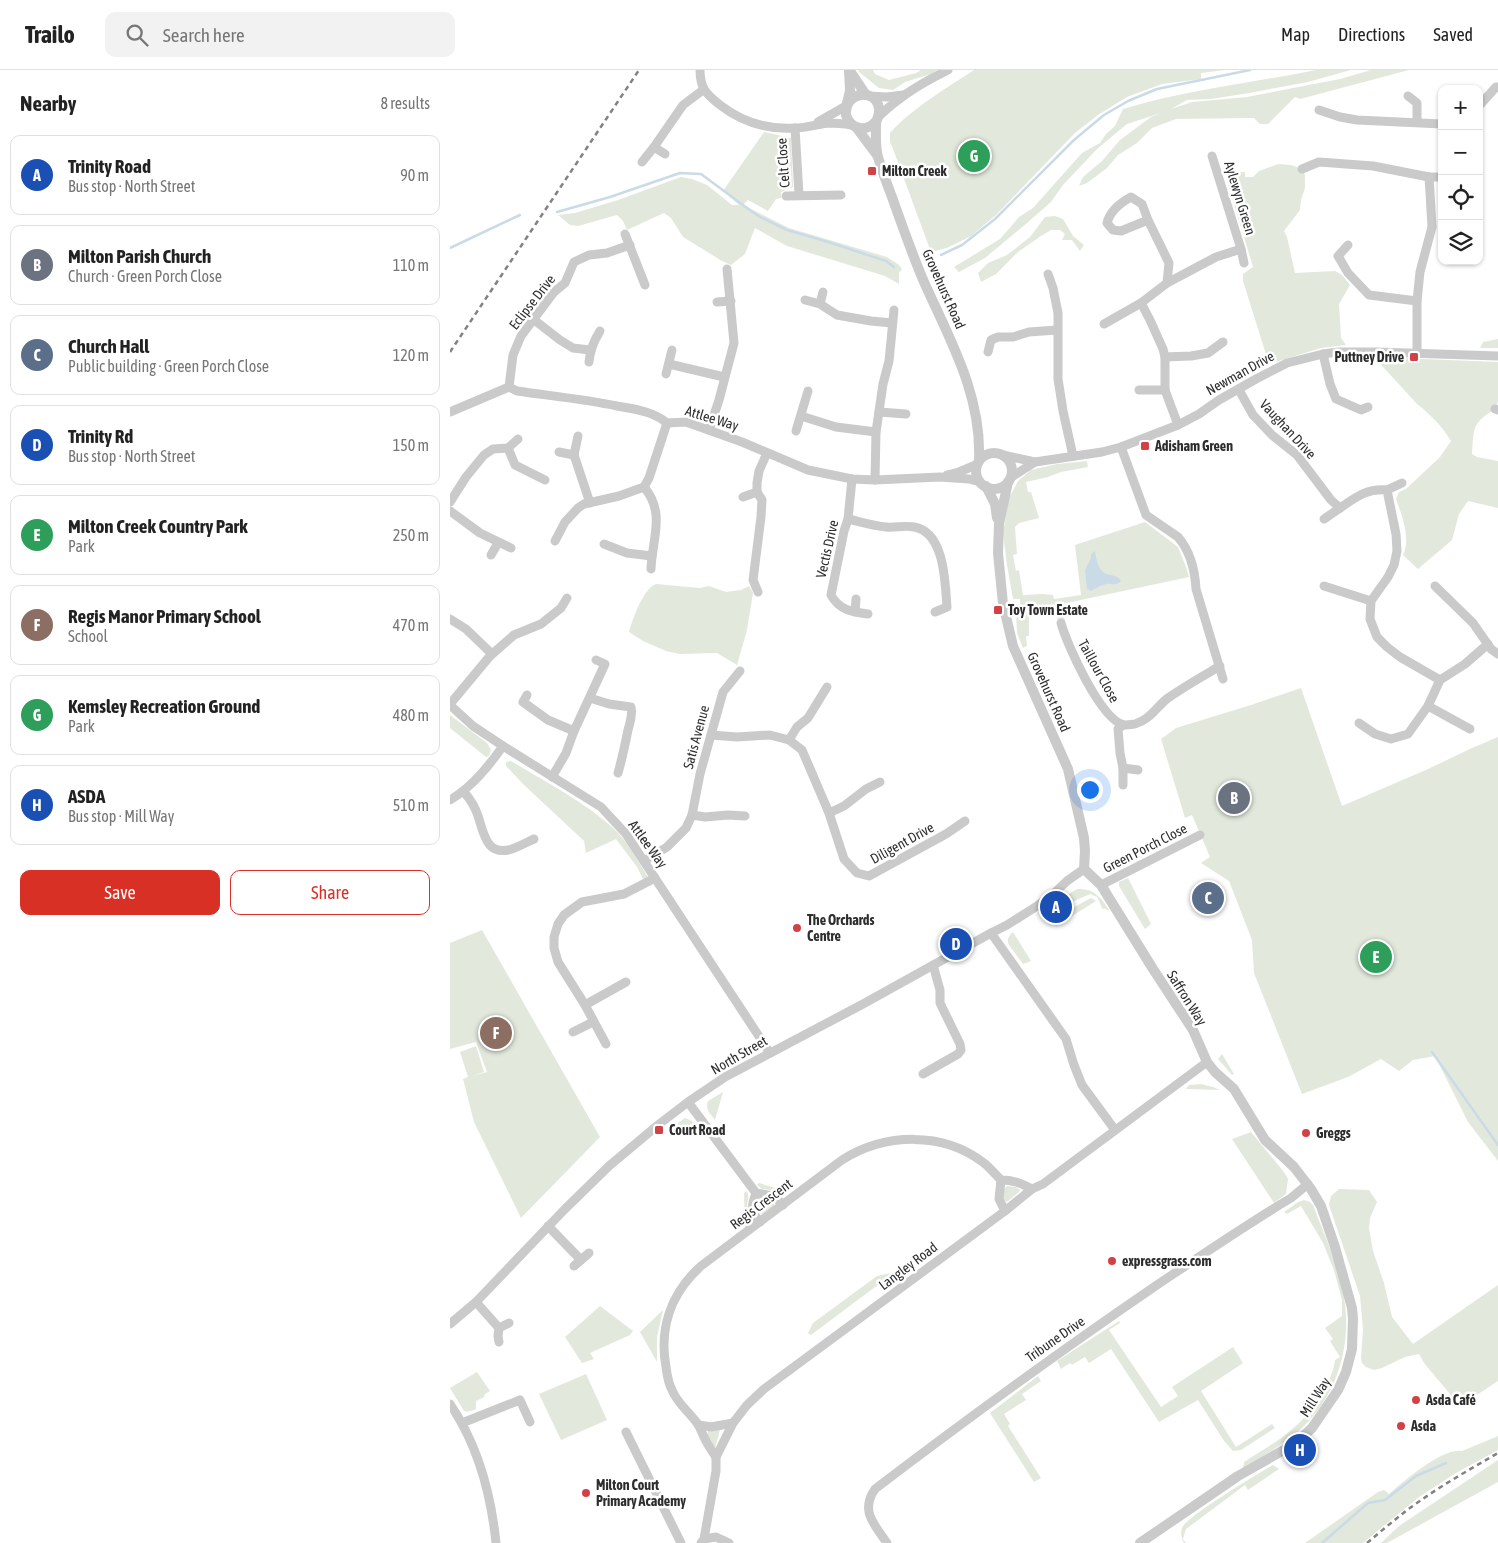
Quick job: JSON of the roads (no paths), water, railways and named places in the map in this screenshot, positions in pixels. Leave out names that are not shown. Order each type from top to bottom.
[{"type":"street","points":[[700,70],[703,90],[728,111],[740,119],[763,126],[781,128],[828,123],[868,127],[903,95],[948,70]]},
{"type":"street","points":[[849,70],[867,96],[873,98],[878,105],[877,119]]},
{"type":"street","points":[[849,70],[850,91],[845,112],[846,118],[854,126]]},
{"type":"street","points":[[1483,102],[1498,87]]},
{"type":"street","points":[[642,162],[683,105],[703,90]]},
{"type":"street","points":[[811,126],[847,105],[856,96],[903,95]]},
{"type":"street","points":[[1408,96],[1418,103],[1417,122]]},
{"type":"street","points":[[1320,110],[1340,117],[1358,120],[1438,124]]},
{"type":"street","name":"Grovehurst Road","points":[[877,119],[877,156]]},
{"type":"street","name":"Grovehurst Road","points":[[854,126],[877,156],[924,282],[964,368],[979,434],[978,462]]},
{"type":"street","name":"Celt Close","points":[[795,128],[799,195]]},
{"type":"street","points":[[654,147],[665,154]]},
{"type":"street","name":"Aylewyn Green","points":[[1212,156],[1244,263]]},
{"type":"street","points":[[1302,169],[1319,162],[1373,166],[1438,178]]},
{"type":"street","points":[[1417,354],[1417,301],[1420,272],[1432,227],[1429,177]]},
{"type":"street","name":"Celt Close","points":[[786,196],[840,195]]},
{"type":"street","points":[[1148,220],[1121,231],[1113,230],[1107,223],[1114,210],[1123,201],[1131,197],[1142,204],[1169,263],[1167,283]]},
{"type":"street","points":[[625,234],[645,285]]},
{"type":"street","name":"Eclipse Drive","points":[[509,387],[513,355],[521,336],[554,292],[566,283],[574,262],[589,255],[607,253],[630,245]]},
{"type":"street","points":[[1348,245],[1338,256],[1348,273],[1369,295],[1417,301]]},
{"type":"street","points":[[1104,324],[1141,303],[1167,283],[1216,257],[1241,249]]},
{"type":"street","points":[[709,430],[734,343],[727,269]]},
{"type":"street","points":[[1048,274],[1058,313],[1058,378],[1063,411],[1074,456]]},
{"type":"street","points":[[820,304],[824,292]]},
{"type":"street","points":[[805,300],[820,304],[837,315],[892,323]]},
{"type":"street","points":[[717,302],[731,301]]},
{"type":"street","points":[[1141,303],[1163,349],[1165,357],[1165,390],[1178,425]]},
{"type":"street","points":[[875,480],[876,432],[883,384],[889,361],[894,310]]},
{"type":"street","points":[[533,319],[573,348],[590,350]]},
{"type":"street","points":[[988,352],[991,340],[998,337],[1014,337],[1029,332],[1057,330]]},
{"type":"street","points":[[590,362],[590,350],[600,331]]},
{"type":"street","points":[[1165,357],[1191,356],[1208,352],[1223,342]]},
{"type":"street","points":[[666,374],[672,350]]},
{"type":"street","name":"Newman Drive","points":[[1000,454],[1036,462],[1102,452],[1120,447],[1178,425],[1287,363],[1323,354],[1348,352],[1498,356]]},
{"type":"street","points":[[1323,354],[1330,384],[1336,399],[1361,410],[1368,407]]},
{"type":"street","points":[[669,364],[724,377]]},
{"type":"street","points":[[450,412],[509,387]]},
{"type":"street","name":"Attlee Way","points":[[509,387],[518,391],[584,400],[648,412],[660,417],[667,423],[686,422],[808,470],[852,479],[875,480],[940,477],[983,484]]},
{"type":"street","points":[[1139,390],[1165,390]]},
{"type":"street","name":"Vaughan Drive","points":[[1239,390],[1253,415],[1272,435],[1297,455],[1331,500],[1340,508]]},
{"type":"street","points":[[796,431],[808,392]]},
{"type":"street","points":[[879,412],[906,414]]},
{"type":"street","points":[[801,416],[836,427],[876,432]]},
{"type":"street","points":[[555,541],[565,522],[584,504],[619,496],[644,487],[649,478],[667,423]]},
{"type":"street","points":[[979,434],[1009,461],[1011,467],[1009,480],[1005,485],[997,488],[983,484],[976,474],[978,462],[986,455],[1000,454]]},
{"type":"street","points":[[578,436],[574,455],[590,503]]},
{"type":"street","points":[[450,502],[466,477],[484,455],[494,449],[508,448],[518,439]]},
{"type":"street","points":[[1120,447],[1146,515],[1178,537],[1188,555],[1195,574],[1196,589],[1223,679]]},
{"type":"street","points":[[508,448],[516,465],[545,480]]},
{"type":"street","points":[[559,452],[574,455]]},
{"type":"street","points":[[758,592],[753,580],[762,500],[757,492],[757,483],[759,471],[766,453]]},
{"type":"street","name":"Attlee Way","points":[[940,477],[959,472],[978,462]]},
{"type":"street","name":"Newman Drive","points":[[1009,480],[1036,462]]},
{"type":"street","name":"Vectis Drive","points":[[852,479],[848,518],[831,595],[844,610],[868,614]]},
{"type":"street","name":"Grovehurst Road","points":[[1009,480],[999,524],[998,553],[1003,604],[1013,646],[1068,769],[1084,838],[1084,869]]},
{"type":"street","points":[[1324,518],[1364,492],[1376,489],[1387,490],[1402,483]]},
{"type":"street","name":"Grovehurst Road","points":[[983,484],[995,504],[999,524]]},
{"type":"street","points":[[644,487],[652,500],[657,518],[651,569]]},
{"type":"street","points":[[1387,490],[1396,534],[1397,551],[1388,577],[1371,601],[1370,619],[1376,637],[1400,657],[1440,680]]},
{"type":"street","points":[[743,497],[757,492]]},
{"type":"street","points":[[450,511],[498,543],[511,548]]},
{"type":"street","points":[[848,518],[871,525],[914,527],[930,535],[937,548],[952,607],[935,612]]},
{"type":"street","points":[[491,555],[498,543]]},
{"type":"street","points":[[604,544],[627,553],[652,556]]},
{"type":"street","points":[[1324,586],[1371,601]]},
{"type":"street","points":[[1435,586],[1473,623],[1491,649],[1498,654]]},
{"type":"street","points":[[450,705],[492,654],[514,635],[541,624],[561,608],[567,598]]},
{"type":"street","points":[[854,612],[856,599]]},
{"type":"street","points":[[450,619],[466,629],[492,654]]},
{"type":"street","name":"Taillour Close","points":[[1062,623],[1064,634],[1072,653],[1097,700],[1112,718],[1123,724]]},
{"type":"street","points":[[1359,723],[1375,734],[1391,739],[1408,734],[1428,706],[1440,680],[1465,664],[1488,644]]},
{"type":"street","points":[[552,777],[566,753],[604,664],[596,660]]},
{"type":"street","points":[[1123,784],[1118,729],[1123,724],[1136,724],[1146,719],[1166,699],[1220,666]]},
{"type":"street","name":"Satis Avenue","points":[[644,861],[676,840],[686,828],[692,815],[700,774],[723,692],[740,672]]},
{"type":"street","points":[[711,735],[737,738],[770,735],[789,740],[797,727],[808,718],[827,686]]},
{"type":"street","points":[[527,695],[523,702],[548,720],[574,731]]},
{"type":"street","points":[[590,698],[608,704],[631,707],[633,713],[618,773]]},
{"type":"street","name":"Attlee Way","points":[[450,705],[473,726],[601,807],[626,834],[770,1053]]},
{"type":"street","points":[[1428,706],[1470,729]]},
{"type":"street","name":"Diligent Drive","points":[[789,740],[802,750],[829,813],[844,859],[857,872],[869,876],[946,834],[964,821]]},
{"type":"street","points":[[450,800],[464,792],[489,765],[503,746]]},
{"type":"street","points":[[1123,768],[1138,770]]},
{"type":"street","points":[[829,813],[844,806],[866,789],[880,782]]},
{"type":"street","points":[[464,792],[472,802],[479,817],[483,835],[489,845],[498,849],[510,849],[534,839]]},
{"type":"street","points":[[692,815],[705,817],[745,816]]},
{"type":"street","name":"Green Porch Close","points":[[1101,885],[1200,835]]},
{"type":"street","name":"Saffron Way","points":[[1084,869],[1101,885],[1193,1030],[1207,1062],[1234,1089],[1265,1140],[1294,1167],[1308,1184]]},
{"type":"street","name":"North Street","points":[[450,1324],[476,1302],[548,1226],[621,1154],[688,1102],[725,1077],[1007,926],[1044,902],[1067,881],[1084,869]]},
{"type":"street","points":[[606,1044],[585,1005],[558,962],[554,948],[554,937],[558,924],[564,915],[582,902],[624,894],[656,878]]},
{"type":"street","points":[[991,933],[1066,1039],[1082,1085],[1115,1130]]},
{"type":"street","points":[[924,1074],[958,1054],[961,1050],[960,1044],[940,1003],[940,990],[933,965]]},
{"type":"street","points":[[585,1005],[626,982]]},
{"type":"street","points":[[573,1032],[593,1022]]},
{"type":"street","name":"Langley Road","points":[[703,1541],[716,1471],[716,1457],[733,1423],[747,1405],[764,1389],[1032,1189],[1044,1184],[1207,1062]]},
{"type":"street","points":[[688,1102],[756,1193],[774,1196],[783,1205]]},
{"type":"street","name":"Regis Crescent","points":[[716,1457],[699,1425],[685,1410],[672,1390],[663,1346],[668,1317],[678,1292],[689,1277],[854,1153],[875,1145],[899,1139],[950,1145],[984,1164],[1001,1180],[1011,1180],[1032,1189]]},
{"type":"street","points":[[1001,1180],[999,1199],[1005,1211]]},
{"type":"street","name":"Tribune Drive","points":[[887,1543],[868,1515],[870,1496],[875,1489],[974,1413],[1076,1340],[1290,1198],[1308,1184]]},
{"type":"street","name":"Mill Way","points":[[1140,1543],[1238,1476],[1296,1443],[1312,1428],[1338,1390],[1346,1372],[1352,1349],[1352,1308],[1321,1206],[1308,1184]]},
{"type":"street","points":[[756,1193],[752,1209],[760,1222]]},
{"type":"street","points":[[548,1226],[577,1263],[590,1253]]},
{"type":"street","points":[[476,1302],[500,1328]]},
{"type":"street","points":[[500,1342],[498,1336],[500,1328],[509,1323]]},
{"type":"street","points":[[462,1423],[520,1400],[530,1422]]},
{"type":"street","points":[[450,1404],[473,1446],[493,1514],[496,1543]]},
{"type":"street","points":[[699,1425],[711,1427],[733,1423]]},
{"type":"street","points":[[626,1432],[681,1543]]},
{"type":"street","points":[[703,1541],[716,1537],[729,1543]]},
{"type":"water","points":[[1095,551],[1097,562],[1103,572],[1115,576],[1121,581],[1116,584],[1101,585],[1091,591],[1087,589],[1085,570],[1091,554]]},
{"type":"waterway","points":[[941,255],[962,245],[995,219],[1074,140],[1104,115],[1128,101],[1157,89],[1250,70]]},
{"type":"waterway","points":[[557,212],[610,197],[680,173],[701,174],[760,217],[787,230],[886,261],[894,267]]},
{"type":"waterway","points":[[450,248],[520,215]]},
{"type":"waterway","points":[[1432,1052],[1498,1145]]},
{"type":"waterway","points":[[1322,1543],[1368,1503],[1385,1500],[1416,1476],[1446,1463]]},
{"type":"railway","points":[[450,352],[639,70]]},
{"type":"railway","points":[[1367,1543],[1428,1495],[1498,1453]]},
{"type":"place","name":"Kemsley Recreation Ground","points":[[974,156]]},
{"type":"place","name":"Milton Creek","points":[[872,171]]},
{"type":"place","name":"Puttney Drive","points":[[1414,357]]},
{"type":"place","name":"Adisham Green","points":[[1145,446]]},
{"type":"place","name":"Toy Town Estate","points":[[998,610]]},
{"type":"place","name":"Milton Parish Church","points":[[1234,798]]},
{"type":"place","name":"Church Hall","points":[[1208,898]]},
{"type":"place","name":"Trinity Road","points":[[1056,907]]},
{"type":"place","name":"The Orchards Centre","points":[[797,928]]},
{"type":"place","name":"Trinity Rd","points":[[956,944]]},
{"type":"place","name":"Milton Creek Country Park","points":[[1376,957]]},
{"type":"place","name":"Regis Manor Primary School","points":[[496,1033]]},
{"type":"place","name":"Court Road","points":[[659,1130]]},
{"type":"place","name":"Greggs","points":[[1306,1133]]},
{"type":"place","name":"expressgrass.com","points":[[1112,1261]]},
{"type":"place","name":"Asda Café","points":[[1416,1400]]},
{"type":"place","name":"Asda","points":[[1401,1426]]},
{"type":"place","name":"ASDA","points":[[1300,1450]]},
{"type":"place","name":"Milton Court Primary Academy","points":[[586,1493]]}]
